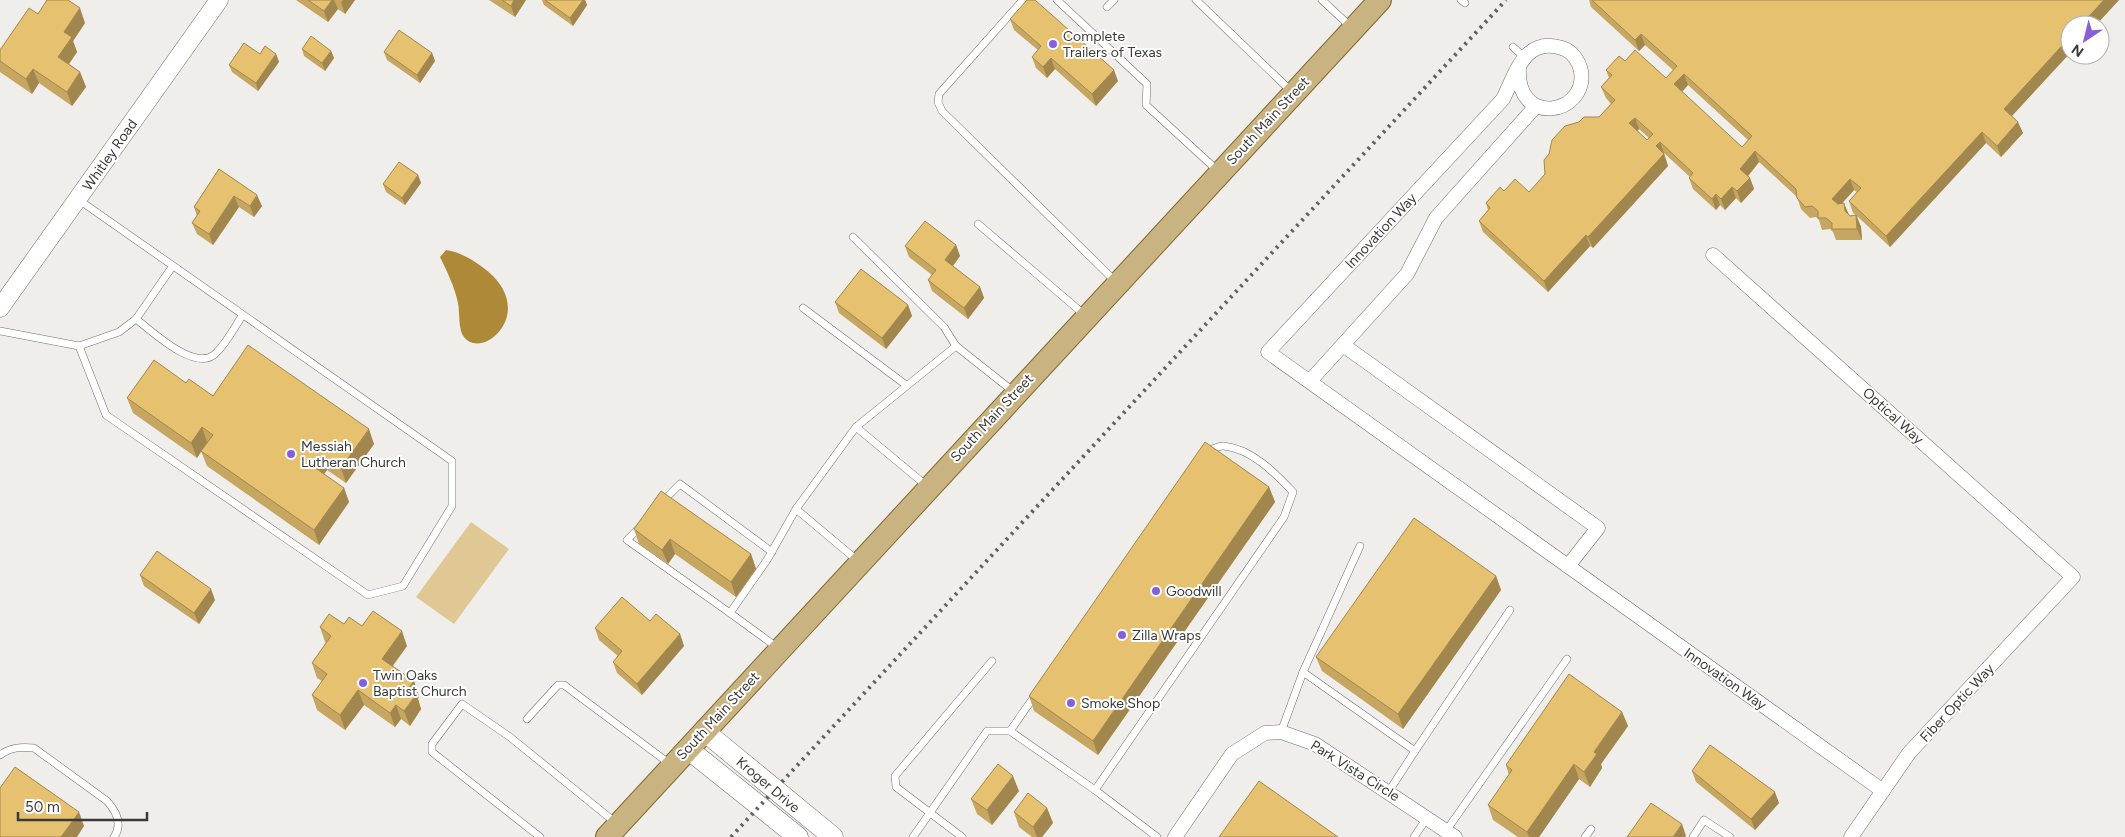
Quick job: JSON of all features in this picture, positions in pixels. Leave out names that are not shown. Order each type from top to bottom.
[{"type":"main road","name":"South Main Street","points":[[612,831],[1380,0]]},
{"type":"main road","name":"Kroger Drive","points":[[704,731],[833,837]]},
{"type":"main road","name":"Kroger Drive","points":[[688,749],[798,837]]},
{"type":"street","name":"Whitley Road","points":[[0,308],[220,0]]},
{"type":"street","points":[[1553,45],[1566,50],[1575,57],[1580,67],[1580,85],[1572,100],[1558,108],[1547,109],[1536,106],[1522,93],[1518,82],[1522,62],[1537,48],[1553,45]]},
{"type":"street","name":"Innovation Way","points":[[1522,62],[1503,99],[1268,352],[1883,791]]},
{"type":"street","points":[[1310,382],[1407,274],[1436,218],[1536,106]]},
{"type":"street","name":"Optical Way","points":[[1713,256],[2073,577]]},
{"type":"street","points":[[1343,345],[1598,528],[1568,566]]},
{"type":"street","name":"Fiber Optic Way","points":[[1851,837],[1910,753],[2073,577]]},
{"type":"street","points":[[1180,835],[1232,754],[1266,733],[1281,732]]},
{"type":"street","name":"Park Vista Circle","points":[[1281,732],[1316,744],[1389,791],[1450,834]]},
{"type":"lane","points":[[1023,0],[938,94],[938,102],[942,111],[1117,283]]},
{"type":"lane","points":[[1056,0],[1147,84],[1146,105],[1220,172]]},
{"type":"lane","points":[[1107,8],[1114,0]]},
{"type":"lane","points":[[1196,0],[1293,93]]},
{"type":"lane","points":[[1322,0],[1353,29]]},
{"type":"lane","points":[[1513,47],[1522,62]]},
{"type":"lane","points":[[78,200],[452,461],[452,506],[403,586],[368,595],[106,415],[79,346]]},
{"type":"lane","points":[[978,224],[1086,316]]},
{"type":"lane","points":[[853,237],[944,327],[956,346],[1015,393]]},
{"type":"lane","points":[[0,330],[79,346],[119,332],[136,320],[172,267]]},
{"type":"lane","points":[[803,308],[906,385]]},
{"type":"lane","points":[[136,320],[192,358],[204,360],[215,354],[242,316]]},
{"type":"lane","points":[[730,612],[772,552],[796,509],[856,427],[956,346]]},
{"type":"lane","points":[[856,427],[928,488]]},
{"type":"lane","points":[[1095,790],[1284,517],[1293,492],[1274,473],[1248,453],[1223,445],[1204,452],[1199,460]]},
{"type":"lane","points":[[654,512],[680,484],[772,552]]},
{"type":"lane","points":[[796,509],[860,562]]},
{"type":"lane","points":[[647,519],[627,540],[780,649]]},
{"type":"lane","points":[[1281,732],[1303,672],[1360,546]]},
{"type":"lane","points":[[1389,791],[1510,610]]},
{"type":"lane","points":[[1450,834],[1567,659]]},
{"type":"lane","points":[[962,837],[929,814],[896,787],[895,776],[992,661]]},
{"type":"lane","points":[[1303,672],[1415,751]]},
{"type":"lane","points":[[528,719],[558,685],[564,685],[673,765]]},
{"type":"lane","points":[[1010,731],[1039,690]]},
{"type":"lane","points":[[540,837],[432,752],[432,744],[462,704],[510,737],[612,831]]},
{"type":"lane","points":[[913,837],[987,732],[1010,731],[1095,790],[1157,837]]},
{"type":"lane","points":[[0,755],[20,747],[34,748],[107,801],[115,810],[119,823],[114,837]]},
{"type":"lane","points":[[1414,837],[1427,818]]},
{"type":"lane","points":[[1693,837],[1704,820],[1730,837]]},
{"type":"lane","points":[[1585,837],[1591,829]]},
{"type":"shaded area","points":[[446,250],[473,260],[499,282],[507,299],[507,314],[502,327],[494,337],[483,342],[473,343],[462,334],[457,297],[440,257]]},
{"type":"shaded area","points":[[471,522],[509,549],[454,624],[416,597]]},
{"type":"building","points":[[47,0],[68,0],[80,8],[64,32],[72,37],[58,57],[80,72],[67,92],[33,69],[26,79],[0,61],[0,50],[29,8],[38,14]]},
{"type":"building","points":[[308,0],[332,0],[324,11]]},
{"type":"building","points":[[502,0],[514,0],[511,6]]},
{"type":"building","points":[[545,0],[583,0],[570,18]]},
{"type":"building","name":"Complete Trailers of Texas","points":[[1027,0],[1035,0],[1114,70],[1092,94],[1051,58],[1043,67],[1032,57],[1041,46],[1010,19]]},
{"type":"building","points":[[1592,0],[2104,0],[2090,15],[2060,15],[2060,48],[2004,109],[2018,122],[1997,146],[1982,132],[1886,236],[1849,201],[1861,188],[1850,179],[1832,199],[1838,204],[1844,203],[1845,211],[1850,216],[1856,215],[1857,229],[1832,229],[1832,223],[1826,218],[1818,218],[1818,211],[1812,206],[1805,207],[1797,198],[1796,189],[1755,151],[1740,169],[1750,178],[1737,191],[1732,187],[1721,199],[1716,194],[1712,199],[1689,178],[1693,173],[1660,142],[1656,146],[1664,154],[1588,237],[1586,235],[1544,281],[1479,221],[1490,208],[1486,203],[1500,187],[1504,191],[1515,179],[1529,192],[1545,174],[1544,160],[1549,154],[1552,140],[1565,126],[1579,122],[1584,117],[1599,117],[1615,100],[1601,87],[1612,75],[1606,70],[1619,56],[1625,61],[1635,50],[1666,78],[1677,66],[1641,34],[1635,40]],"holes":[[[1684,74],[1752,136],[1742,147],[1674,84]],[[1635,118],[1653,134],[1647,140],[1629,123]]]},
{"type":"building","points":[[399,30],[432,53],[417,75],[384,52]]},
{"type":"building","points":[[311,36],[331,51],[322,63],[302,49]]},
{"type":"building","points":[[244,43],[260,54],[265,46],[276,54],[256,83],[229,65]]},
{"type":"building","points":[[399,162],[418,175],[402,198],[383,184]]},
{"type":"building","points":[[219,169],[257,195],[250,206],[234,196],[209,234],[192,223],[200,211],[194,207]]},
{"type":"building","points":[[925,221],[956,245],[945,260],[980,287],[964,308],[928,280],[936,270],[905,246]]},
{"type":"building","points":[[861,269],[908,305],[882,338],[835,302]]},
{"type":"building","name":"Messiah Lutheran Church","points":[[248,345],[369,429],[341,468],[322,455],[314,467],[344,488],[314,530],[201,451],[213,435],[202,427],[191,443],[127,398],[154,360],[186,383],[189,379],[213,396]]},
{"type":"building","points":[[1205,442],[1269,487],[1093,741],[1029,696]]},
{"type":"building","points":[[661,491],[751,554],[731,582],[670,539],[662,550],[634,529]]},
{"type":"building","points":[[1414,518],[1496,576],[1398,714],[1316,657]]},
{"type":"building","points":[[157,551],[211,589],[194,613],[140,575]]},
{"type":"building","points":[[622,597],[650,621],[656,614],[680,634],[637,684],[613,662],[622,651],[595,628]]},
{"type":"building","name":"Twin Oaks Baptist Church","points":[[373,611],[402,631],[382,659],[414,681],[408,689],[416,695],[404,711],[396,705],[390,713],[358,690],[340,715],[312,695],[327,674],[312,663],[331,636],[320,627],[329,614],[344,624],[349,617],[362,626]]},
{"type":"building","points":[[1569,674],[1622,712],[1594,752],[1597,754],[1584,772],[1574,764],[1527,832],[1488,805],[1512,770],[1506,765]]},
{"type":"building","points":[[1710,745],[1775,792],[1751,819],[1692,771]]},
{"type":"building","points":[[998,764],[1013,776],[987,810],[971,799]]},
{"type":"building","points":[[15,767],[79,812],[61,837],[0,837],[0,788]]},
{"type":"building","points":[[1259,781],[1338,837],[1219,837]]},
{"type":"building","points":[[1028,793],[1047,808],[1033,827],[1014,812]]},
{"type":"building","points":[[1651,803],[1682,824],[1673,837],[1627,837]]},
{"type":"railway","points":[[731,837],[1506,0]]},
{"type":"place","name":"Complete Trailers of Texas","points":[[1053,44]]},
{"type":"place","name":"Messiah Lutheran Church","points":[[291,454]]},
{"type":"place","name":"Goodwill","points":[[1156,591]]},
{"type":"place","name":"Zilla Wraps","points":[[1122,635]]},
{"type":"place","name":"Twin Oaks Baptist Church","points":[[363,683]]},
{"type":"place","name":"Smoke Shop","points":[[1071,703]]}]
